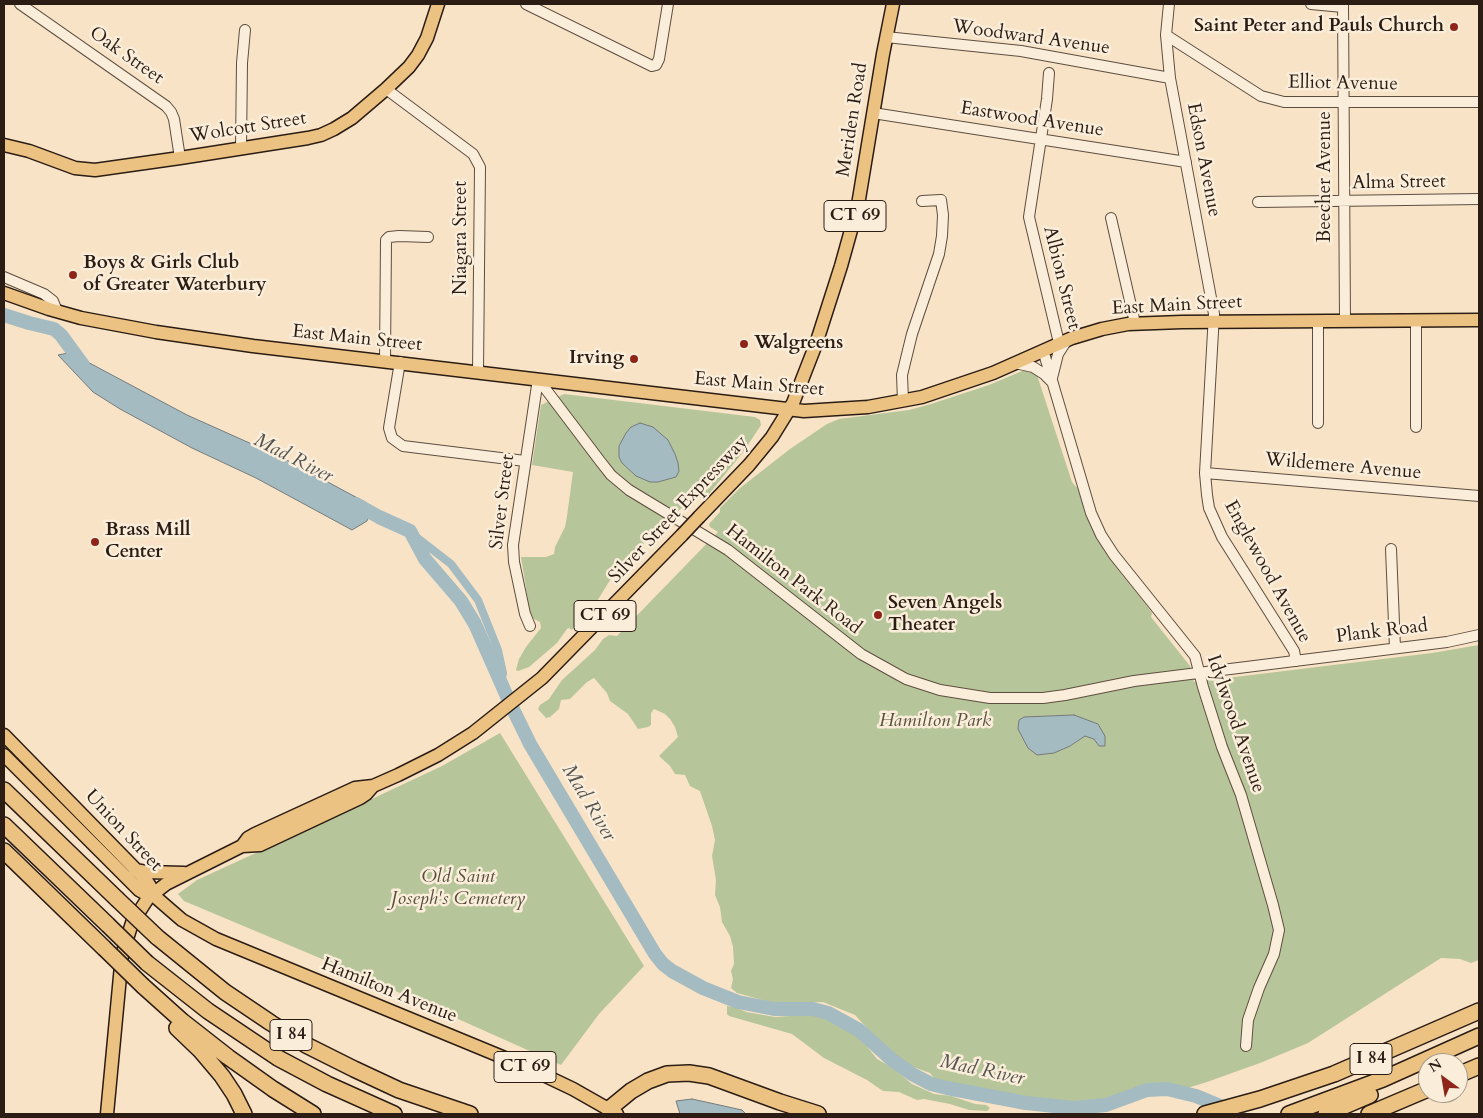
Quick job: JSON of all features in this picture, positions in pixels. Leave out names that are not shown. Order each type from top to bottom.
[{"type":"highway","name":"I 84","points":[[4,790],[157,937],[224,992],[301,1042],[380,1082],[420,1098],[470,1114]]},
{"type":"highway","name":"I 84","points":[[4,825],[148,963],[202,1006],[260,1046],[311,1076],[374,1109],[394,1114]]},
{"type":"highway","points":[[4,851],[148,990],[197,1033],[235,1062],[313,1114]]},
{"type":"highway","points":[[148,990],[165,1017],[200,1050],[222,1076],[244,1114]]},
{"type":"highway","name":"I 84","points":[[1206,1114],[1260,1099],[1350,1067],[1479,1011]]},
{"type":"highway","name":"I 84","points":[[1442,1053],[1479,1036]]},
{"type":"highway","name":"I 84","points":[[1290,1114],[1363,1088],[1418,1064]]},
{"type":"highway","points":[[1326,1114],[1400,1081],[1418,1066]]},
{"type":"highway","points":[[613,1111],[631,1091],[648,1081],[668,1074],[689,1073],[719,1080],[818,1114]]},
{"type":"highway","points":[[1369,1114],[1418,1093]]},
{"type":"main road","name":"Wolcott Street","points":[[4,145],[85,170],[241,149],[308,138],[328,132],[352,118],[405,72],[418,55],[427,38],[438,4]]},
{"type":"main road","name":"Meriden Road","points":[[789,411],[821,329],[853,224],[861,189],[893,4]]},
{"type":"main road","name":"East Main Street","points":[[4,293],[58,311],[102,322],[156,332],[253,346],[400,362],[789,411],[856,409],[903,401],[946,390],[1015,363],[1063,341],[1102,329],[1135,323],[1479,320]]},
{"type":"main road","name":"Silver Street Expressway","points":[[152,894],[166,884],[242,846],[260,845],[360,798],[373,786],[444,751],[502,711],[525,693],[577,644],[682,535],[759,454],[789,411]]},
{"type":"main road","name":"Union Street","points":[[4,735],[148,883],[152,894]]},
{"type":"main road","name":"Union Street","points":[[4,756],[133,884],[142,892],[152,894]]},
{"type":"main road","points":[[135,870],[187,874]]},
{"type":"main road","points":[[107,1114],[122,955],[134,919],[142,905],[152,894]]},
{"type":"main road","name":"Hamilton Avenue","points":[[152,894],[182,920],[216,940],[512,1061],[566,1085],[613,1111]]},
{"type":"street","name":"Oak Street","points":[[20,4],[166,106],[174,119],[180,158]]},
{"type":"street","points":[[526,4],[647,65],[655,65],[659,59],[668,4]]},
{"type":"street","name":"Edson Avenue","points":[[1168,4],[1166,35],[1170,78],[1214,322]]},
{"type":"street","points":[[1311,4],[1342,5]]},
{"type":"street","name":"Beecher Avenue","points":[[1342,5],[1345,321]]},
{"type":"street","points":[[241,149],[242,63],[245,30]]},
{"type":"street","name":"Elliot Avenue","points":[[1166,35],[1261,96],[1284,102],[1479,102]]},
{"type":"street","name":"Woodward Avenue","points":[[886,36],[1020,51],[1170,78]]},
{"type":"street","name":"Albion Street","points":[[1049,73],[1047,99],[1029,217],[1063,341]]},
{"type":"street","name":"Niagara Street","points":[[386,89],[473,154],[480,167],[478,372]]},
{"type":"street","name":"Eastwood Avenue","points":[[873,113],[1186,162]]},
{"type":"street","name":"Alma Street","points":[[1258,202],[1479,199]]},
{"type":"street","points":[[903,401],[902,375],[912,334],[939,254],[942,236],[943,215],[941,200],[922,200]]},
{"type":"street","points":[[1111,218],[1135,323]]},
{"type":"street","points":[[385,361],[386,240],[389,237],[399,236],[428,236]]},
{"type":"street","points":[[4,276],[44,294],[53,301],[58,311]]},
{"type":"street","points":[[1318,321],[1318,423]]},
{"type":"street","points":[[1416,321],[1416,428]]},
{"type":"street","name":"Englewood Avenue","points":[[1214,322],[1204,473],[1210,508],[1215,523],[1294,651],[1296,661]]},
{"type":"street","name":"Idylwood Avenue","points":[[1052,381],[1063,341]]},
{"type":"street","name":"Idylwood Avenue","points":[[1043,350],[1091,512],[1101,535],[1114,555],[1194,656],[1222,747],[1241,794],[1279,930],[1274,954],[1258,988],[1248,1020],[1246,1046]]},
{"type":"street","points":[[400,362],[390,428],[392,438],[403,446],[525,461]]},
{"type":"street","points":[[1015,363],[1033,367],[1052,381]]},
{"type":"street","name":"Silver Street","points":[[530,626],[525,614],[513,551],[513,536],[538,380]]},
{"type":"street","name":"Hamilton Park Road","points":[[538,380],[600,461],[623,486],[728,550],[852,648],[906,679],[940,690],[968,695],[996,699],[1031,699],[1065,696],[1129,682],[1200,673]]},
{"type":"street","name":"Wildemere Avenue","points":[[1204,473],[1479,496]]},
{"type":"street","points":[[1391,549],[1395,648]]},
{"type":"street","name":"Plank Road","points":[[1200,673],[1447,642],[1479,635]]},
{"type":"green space","name":"Hamilton Park","points":[[1034,366],[1072,482],[1078,489],[1099,541],[1116,567],[1152,613],[1151,617],[1190,666],[1194,682],[1432,653],[1479,645],[1479,960],[1471,963],[1460,959],[1441,958],[1308,1043],[1260,1063],[1165,1095],[1156,1094],[1088,1111],[956,1094],[930,1083],[934,1078],[930,1073],[908,1065],[887,1050],[855,1015],[823,1002],[777,1004],[737,993],[731,988],[733,979],[731,971],[734,964],[733,947],[730,936],[722,922],[720,907],[715,895],[716,880],[712,856],[715,840],[712,826],[700,791],[690,786],[685,775],[675,774],[670,766],[659,756],[678,737],[670,719],[665,714],[654,709],[651,713],[651,725],[638,729],[628,714],[610,701],[607,693],[594,678],[587,682],[570,699],[561,700],[559,709],[550,717],[546,718],[538,709],[540,705],[549,699],[562,680],[595,650],[603,639],[609,635],[617,636],[718,532],[710,527],[709,524],[720,512],[720,508],[740,488],[790,449],[827,424],[839,419],[909,410],[989,385]]},
{"type":"green space","points":[[564,394],[755,417],[760,420],[761,425],[744,451],[709,494],[686,504],[615,572],[594,606],[572,630],[567,629],[557,643],[529,667],[518,671],[516,670],[519,659],[541,628],[540,622],[534,619],[530,613],[521,557],[546,557],[554,554],[555,547],[565,527],[567,516],[573,472],[532,465],[541,405]]},
{"type":"green space","name":"Old Saint Joseph's Cemetery","points":[[500,733],[644,966],[599,1014],[561,1065],[353,972],[184,901],[178,894],[197,880],[442,766]]},
{"type":"green space","points":[[727,1006],[746,1012],[775,1017],[811,1013],[856,1033],[877,1059],[893,1068],[912,1084],[934,1094],[951,1096],[975,1104],[986,1105],[990,1108],[987,1111],[969,1110],[924,1099],[917,1100],[899,1092],[883,1091],[867,1080],[824,1058],[792,1034],[729,1016],[727,1014]]},
{"type":"water","points":[[74,349],[82,359],[187,415],[283,458],[365,502],[368,504],[371,512],[367,521],[352,530],[256,478],[192,448],[120,409],[93,392],[58,355],[68,353]]},
{"type":"water","points":[[640,423],[653,427],[668,440],[678,463],[679,471],[676,477],[658,482],[650,482],[636,476],[622,463],[619,457],[619,446],[631,427]]},
{"type":"water","points":[[1074,715],[1098,724],[1105,736],[1105,746],[1099,746],[1094,739],[1085,736],[1070,746],[1054,753],[1037,755],[1028,748],[1018,729],[1019,720],[1024,717]]},
{"type":"water","points":[[692,1099],[742,1110],[746,1114],[680,1114],[676,1101]]},
{"type":"waterway","name":"Mad River","points":[[4,315],[54,329],[61,335],[83,365]]},
{"type":"waterway","name":"Mad River","points":[[356,504],[410,531],[425,559],[461,601],[475,624],[530,744],[655,954],[672,971],[703,988],[738,1002],[774,1009],[813,1009],[828,1013],[859,1030],[891,1059],[912,1074],[931,1084],[1026,1103],[1074,1108],[1106,1105],[1147,1090],[1167,1089],[1196,1096],[1239,1114]]},
{"type":"waterway","points":[[411,533],[451,564],[478,600],[498,650],[503,673],[501,684]]},
{"type":"place","name":"Saint Peter and Pauls Church","points":[[1454,27]]},
{"type":"place","name":"Boys & Girls Club of Greater Waterbury","points":[[73,275]]},
{"type":"place","name":"Walgreens","points":[[744,344]]},
{"type":"place","name":"Irving","points":[[634,359]]},
{"type":"place","name":"Brass Mill Center","points":[[95,542]]},
{"type":"place","name":"Seven Angels Theater","points":[[878,615]]}]
